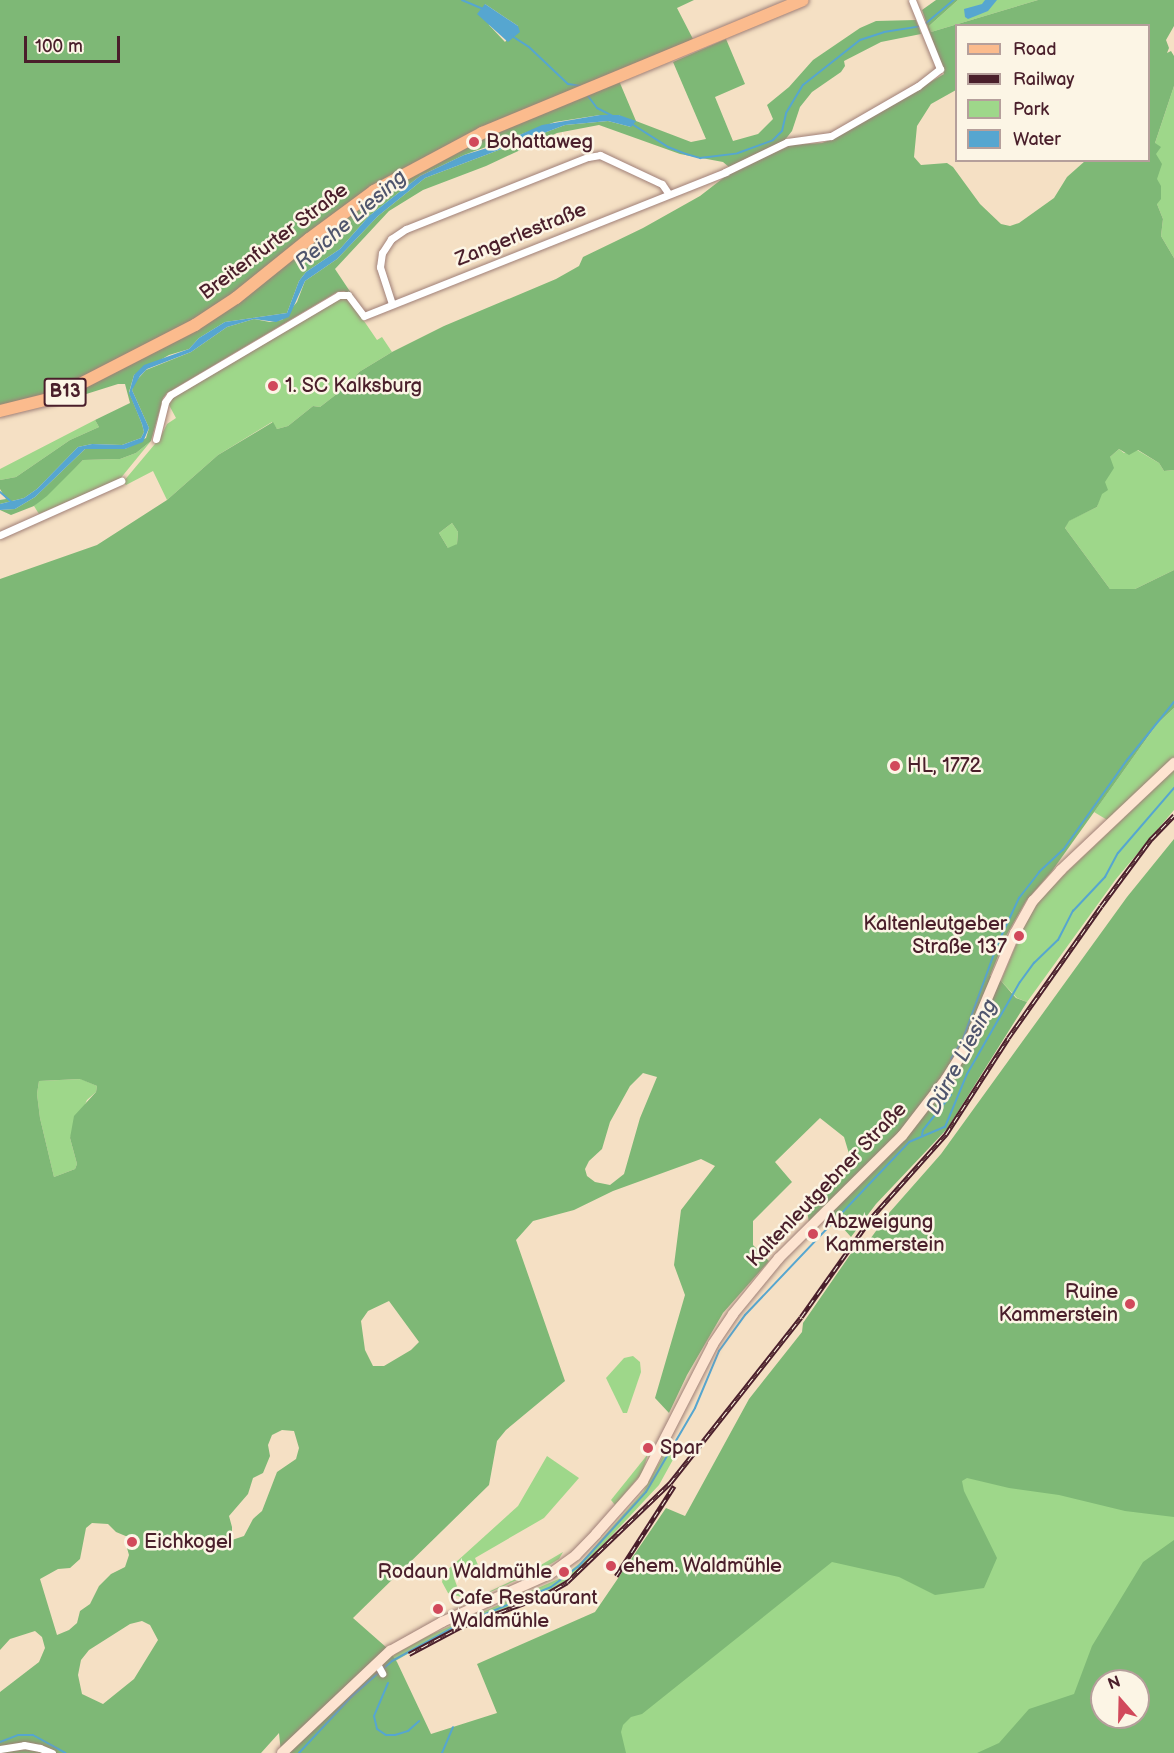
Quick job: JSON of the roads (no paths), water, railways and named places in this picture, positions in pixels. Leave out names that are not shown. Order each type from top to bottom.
[{"type":"main road","name":"Breitenfurter Straße","points":[[0,411],[53,398],[195,325],[236,298],[301,244],[374,191],[479,135],[802,0]]},
{"type":"main road","name":"Kaltenleutgebner Straße","points":[[282,1753],[379,1668],[400,1644],[442,1622],[560,1568],[580,1551],[630,1496],[651,1468],[713,1344],[729,1320],[779,1258],[902,1136],[946,1079],[968,1044],[1015,933],[1033,901],[1061,870],[1174,762]]},
{"type":"street","name":"Zangerlestraße","points":[[156,439],[170,395],[227,364],[333,298],[346,294],[363,315],[764,155],[787,142],[831,136],[918,86],[940,69],[912,0]]},
{"type":"street","points":[[392,304],[380,267],[382,253],[391,239],[406,229],[588,157],[600,155],[662,184],[668,193]]},
{"type":"street","points":[[0,535],[121,482]]},
{"type":"street","points":[[0,1749],[24,1745],[52,1753]]},
{"type":"water","points":[[985,0],[997,0],[988,11],[968,19],[965,17],[964,9],[982,4]]},
{"type":"water","points":[[485,4],[518,26],[520,32],[508,42],[477,14]]},
{"type":"water","points":[[600,115],[619,115],[636,121],[631,127],[608,121],[565,125],[425,178],[378,216],[337,259],[305,281],[289,317],[276,322],[254,319],[227,327],[191,352],[147,369],[132,390],[149,428],[143,442],[125,449],[85,449],[35,497],[15,509],[0,510],[0,504],[24,498],[37,489],[78,447],[92,444],[122,445],[141,438],[144,432],[142,424],[129,393],[134,375],[144,365],[189,349],[199,338],[225,322],[287,313],[299,281],[306,272],[340,249],[369,216],[420,176],[464,155],[497,145],[542,125]]},
{"type":"waterway","points":[[462,0],[481,8]]},
{"type":"waterway","name":"Reiche Liesing","points":[[925,24],[954,0]]},
{"type":"waterway","name":"Reiche Liesing","points":[[632,124],[668,147],[700,158],[738,153],[773,140],[782,131],[786,113],[803,85],[860,40],[884,32],[920,26]]},
{"type":"waterway","points":[[512,36],[529,47],[568,84],[581,86]]},
{"type":"waterway","points":[[588,96],[597,108],[613,116]]},
{"type":"waterway","points":[[0,492],[14,504]]},
{"type":"waterway","points":[[951,1059],[963,1039],[998,943],[1019,898],[1039,872],[1063,850],[1127,760],[1174,702]]},
{"type":"waterway","name":"Dürre Liesing","points":[[299,1753],[351,1697],[392,1661],[454,1627],[551,1587],[578,1567],[646,1492],[695,1408],[719,1351],[745,1315],[909,1142],[945,1127],[967,1074],[1020,982],[1034,963],[1058,940],[1073,911],[1105,877],[1118,853],[1174,788]]},
{"type":"waterway","points":[[922,1135],[923,1130],[951,1095]]},
{"type":"waterway","points":[[388,1683],[374,1716],[377,1729],[386,1735],[395,1735],[408,1731],[419,1721]]},
{"type":"waterway","points":[[442,1753],[453,1727]]},
{"type":"waterway","points":[[0,1742],[18,1735],[33,1735],[65,1753]]},
{"type":"railway","points":[[409,1654],[460,1627],[543,1596],[567,1582],[670,1483],[801,1317],[871,1218],[946,1134],[1008,1038],[1101,906],[1151,839],[1174,815]]},
{"type":"railway","points":[[616,1576],[674,1486]]},
{"type":"place","name":"Bohattaweg","points":[[474,142]]},
{"type":"place","name":"1. SC Kalksburg","points":[[273,386]]},
{"type":"place","name":"HL, 1772","points":[[895,766]]},
{"type":"place","name":"Kaltenleutgeber Straße 137","points":[[1019,936]]},
{"type":"place","name":"Abzweigung Kammerstein","points":[[813,1234]]},
{"type":"place","name":"Ruine Kammerstein","points":[[1130,1304]]},
{"type":"place","name":"Spar","points":[[648,1448]]},
{"type":"place","name":"Eichkogel","points":[[132,1542]]},
{"type":"place","name":"ehem. Waldmühle","points":[[611,1566]]},
{"type":"place","name":"Rodaun Waldmühle","points":[[564,1572]]},
{"type":"place","name":"Cafe Restaurant Waldmühle","points":[[438,1609]]}]
